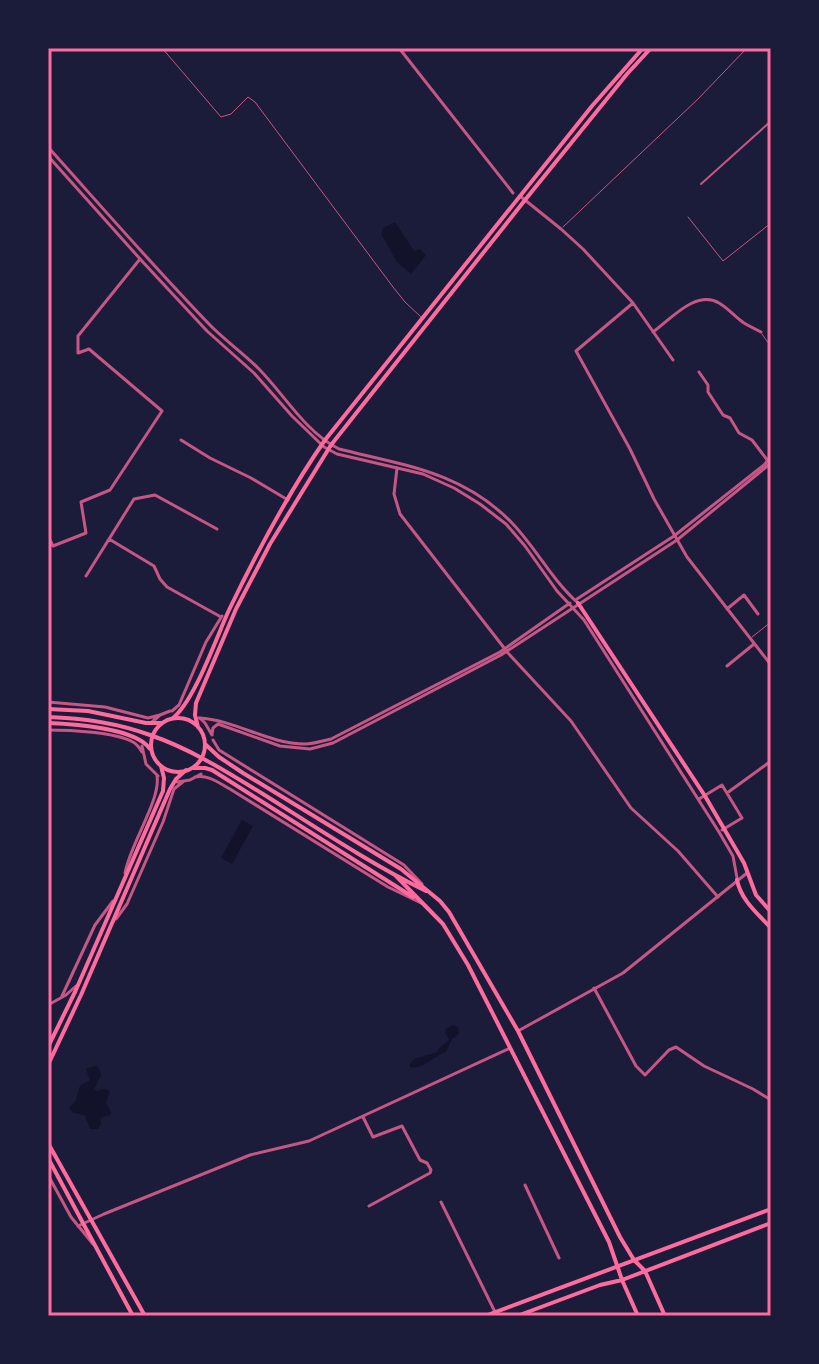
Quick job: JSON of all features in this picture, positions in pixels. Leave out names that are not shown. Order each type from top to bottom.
[{"type":"main road","points":[[198,727],[196,703],[236,609],[270,544],[330,447],[623,69],[643,48]]},
{"type":"main road","points":[[152,751],[151,741],[155,731],[186,704],[229,611],[323,442],[522,198],[651,48]]},
{"type":"main road","points":[[574,603],[705,796],[722,831],[744,863],[756,895],[771,912]]},
{"type":"main road","points":[[48,709],[88,711],[146,723],[163,723]]},
{"type":"main road","points":[[48,720],[70,718],[118,725],[178,745],[433,895]]},
{"type":"main road","points":[[161,766],[174,772],[186,770],[198,764],[203,755],[205,744],[198,727],[184,719],[173,718]]},
{"type":"main road","points":[[48,720],[119,732],[146,742],[161,766],[164,782],[163,791],[79,983],[48,1047]]},
{"type":"main road","points":[[205,744],[262,785],[401,869],[440,901],[458,925],[518,1031],[620,1237],[645,1271],[665,1316]]},
{"type":"main road","points":[[192,768],[212,770],[423,904]]},
{"type":"main road","points":[[48,1065],[175,783],[186,770]]},
{"type":"main road","points":[[396,876],[443,924],[456,942],[602,1228],[638,1316]]},
{"type":"main road","points":[[737,880],[747,902],[771,928]]},
{"type":"main road","points":[[48,1143],[145,1316]]},
{"type":"main road","points":[[48,1158],[133,1316]]},
{"type":"main road","points":[[485,1316],[771,1209]]},
{"type":"main road","points":[[517,1316],[771,1223]]},
{"type":"street","points":[[399,48],[513,193]]},
{"type":"street","points":[[701,184],[771,121]]},
{"type":"street","points":[[48,147],[139,250],[211,327],[258,369],[323,442]]},
{"type":"street","points":[[48,157],[207,331],[254,373],[292,416],[337,454],[423,474],[480,504],[506,524],[557,591],[574,603]]},
{"type":"street","points":[[522,198],[594,260],[633,303],[673,360]]},
{"type":"street","points":[[48,536],[53,546],[86,533],[81,502],[110,490],[162,411],[89,349],[78,353],[78,336],[140,259]]},
{"type":"street","points":[[653,332],[693,302],[702,300],[721,304],[761,332]]},
{"type":"street","points":[[633,303],[576,351],[687,557],[771,665]]},
{"type":"street","points":[[214,746],[213,728],[218,724],[280,746],[310,749],[333,743],[507,651],[574,603],[676,538],[770,461],[752,440],[739,433],[730,418],[723,415],[699,372]]},
{"type":"street","points":[[181,440],[288,500]]},
{"type":"street","points":[[330,447],[425,469],[484,499],[510,520],[574,603],[699,800],[722,831],[733,856],[737,880]]},
{"type":"street","points":[[397,468],[394,494],[400,514],[507,651],[571,721],[631,808],[678,851],[718,897]]},
{"type":"street","points":[[86,576],[134,499],[155,495],[217,529]]},
{"type":"street","points":[[109,539],[154,566],[167,587],[221,617]]},
{"type":"street","points":[[727,609],[744,595],[758,614]]},
{"type":"street","points":[[172,711],[179,705],[206,642],[221,617],[229,611]]},
{"type":"street","points":[[727,666],[754,644]]},
{"type":"street","points":[[212,734],[199,717],[222,721],[281,742],[308,745],[331,739],[507,651]]},
{"type":"street","points":[[48,702],[105,707],[148,718],[178,710]]},
{"type":"street","points":[[152,722],[160,715]]},
{"type":"street","points":[[48,730],[118,737],[132,741],[142,752]]},
{"type":"street","points":[[213,740],[219,750],[404,865],[433,895]]},
{"type":"street","points":[[124,880],[127,859],[157,791],[158,776],[146,764],[142,746]]},
{"type":"street","points":[[727,793],[771,761]]},
{"type":"street","points":[[195,777],[201,774]]},
{"type":"street","points":[[175,783],[202,775],[207,777],[388,887],[423,904]]},
{"type":"street","points":[[113,922],[127,904],[174,789],[184,781]]},
{"type":"street","points":[[699,800],[722,785],[742,818],[722,831]]},
{"type":"street","points":[[518,1031],[623,973],[747,873]]},
{"type":"street","points":[[62,997],[95,925],[115,898]]},
{"type":"street","points":[[48,1005],[79,983]]},
{"type":"street","points":[[594,988],[636,1066],[645,1075],[669,1050],[676,1047],[704,1066],[771,1100]]},
{"type":"street","points":[[78,1226],[250,1155],[309,1141],[510,1048]]},
{"type":"street","points":[[363,1117],[373,1137],[402,1126],[420,1160],[427,1163],[431,1170],[369,1206]]},
{"type":"street","points":[[48,1175],[78,1226],[98,1250]]},
{"type":"street","points":[[525,1185],[559,1258]]},
{"type":"street","points":[[441,1202],[495,1312]]},
{"type":"lane","points":[[162,48],[221,117],[231,114],[248,97],[255,102],[393,287],[423,318]]},
{"type":"lane","points":[[561,229],[747,48]]},
{"type":"lane","points":[[688,217],[723,261],[771,223]]},
{"type":"lane","points":[[761,332],[771,347]]},
{"type":"lane","points":[[750,638],[771,622]]},
{"type":"shaded area","points":[[395,222],[414,251],[420,249],[426,255],[411,274],[397,262],[381,234],[383,228]]},
{"type":"shaded area","points":[[242,820],[253,826],[232,864],[221,858]]},
{"type":"shaded area","points":[[452,1025],[458,1027],[459,1034],[452,1039],[446,1052],[424,1065],[410,1067],[414,1059],[437,1052],[446,1043],[449,1039],[446,1029]]},
{"type":"shaded area","points":[[95,1066],[101,1075],[94,1089],[110,1091],[106,1103],[111,1111],[110,1115],[100,1118],[98,1129],[90,1129],[85,1116],[69,1108],[76,1100],[80,1086],[90,1080],[86,1069]]}]
